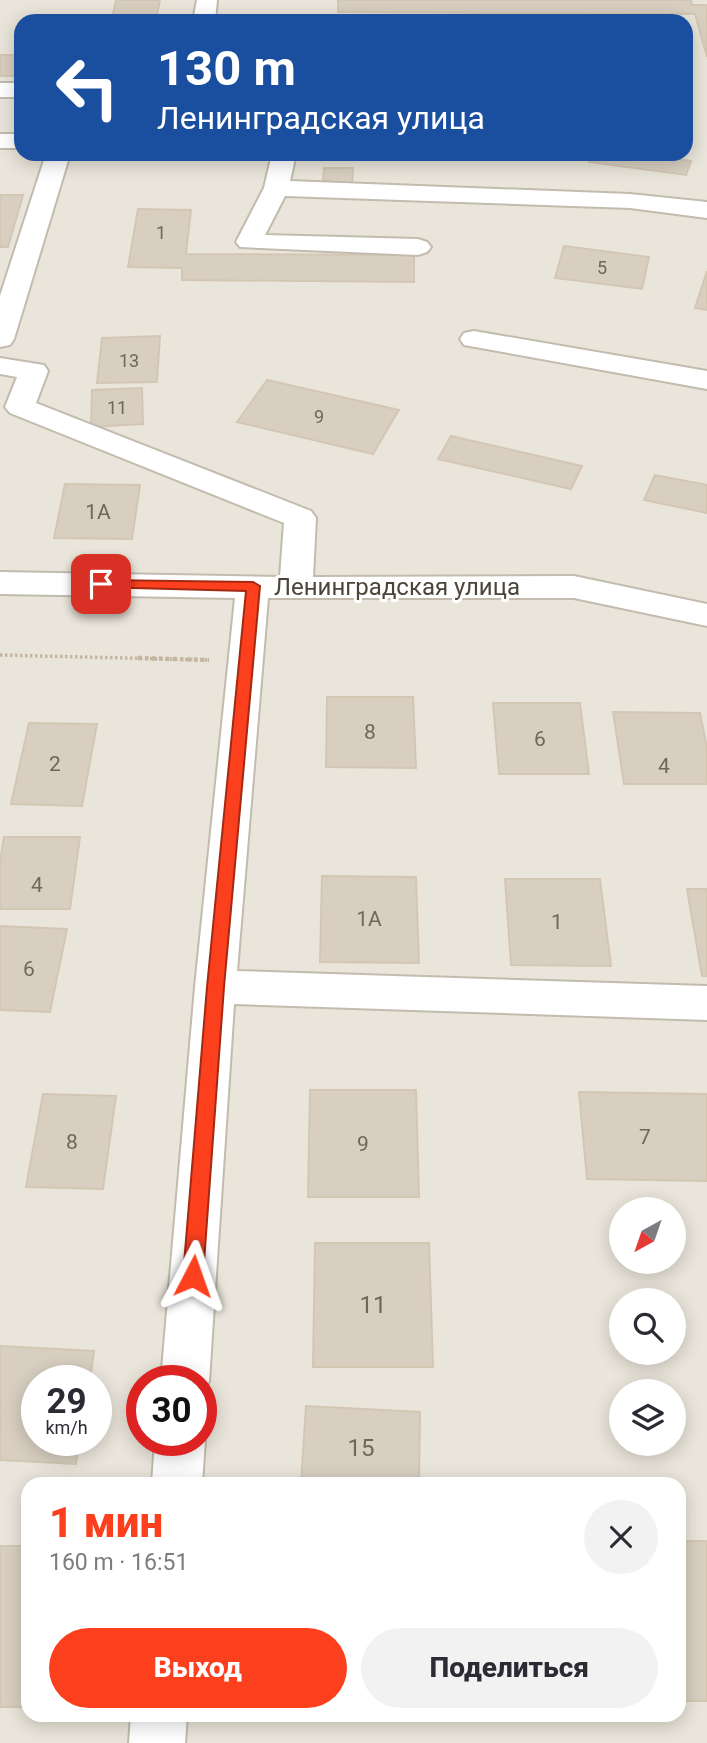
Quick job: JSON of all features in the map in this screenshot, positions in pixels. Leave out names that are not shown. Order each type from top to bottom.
[{"type":"street","points":[[0,339],[56,161]]},
{"type":"street","points":[[282,161],[276,188],[249,242],[418,247]]},
{"type":"street","points":[[276,188],[630,201],[707,210]]},
{"type":"street","points":[[474,339],[707,380]]},
{"type":"street","points":[[0,366],[34,371],[20,407],[300,518],[296,588]]},
{"type":"street","name":"Ленинградская улица","points":[[0,583],[296,588],[573,587],[707,615]]},
{"type":"street","points":[[186,1365],[215,987],[253,586]]},
{"type":"street","points":[[215,987],[707,1003]]},
{"type":"street","points":[[177,1477],[179,1456]]},
{"type":"street","points":[[157,1743],[158,1722]]},
{"type":"path","points":[[0,655],[247,660]]},
{"type":"shaded area","points":[[0,0],[707,0],[707,1743],[0,1743]]},
{"type":"building","points":[[116,0],[160,0],[157,14],[113,14]]},
{"type":"building","points":[[338,0],[691,0],[692,5],[707,5],[707,57],[695,14],[338,12]]},
{"type":"building","points":[[0,55],[14,55],[14,76],[0,76]]},
{"type":"building","points":[[589,161],[691,161],[686,175]]},
{"type":"building","points":[[324,168],[353,168],[352,186],[323,180]]},
{"type":"building","points":[[0,195],[23,195],[8,247],[0,247]]},
{"type":"building","points":[[138,209],[191,210],[186,254],[414,255],[414,282],[182,280],[182,268],[128,267]]},
{"type":"building","points":[[564,246],[649,257],[642,289],[555,278]]},
{"type":"building","points":[[707,271],[707,310],[695,308]]},
{"type":"building","points":[[160,336],[157,382],[97,383],[102,338]]},
{"type":"building","points":[[267,380],[399,410],[373,454],[237,422]]},
{"type":"building","points":[[142,388],[143,424],[91,427],[92,390]]},
{"type":"building","points":[[451,436],[582,466],[571,489],[438,459]]},
{"type":"building","points":[[655,475],[707,485],[707,513],[644,500]]},
{"type":"building","points":[[65,484],[140,485],[132,539],[54,538]]},
{"type":"building","points":[[327,697],[413,697],[416,768],[326,767]]},
{"type":"building","points":[[493,703],[580,703],[589,774],[499,774]]},
{"type":"building","points":[[613,712],[700,713],[707,748],[707,784],[624,784]]},
{"type":"building","points":[[29,723],[97,724],[82,806],[11,804]]},
{"type":"building","points":[[4,837],[80,837],[70,909],[0,909],[0,861]]},
{"type":"building","points":[[322,876],[416,877],[419,963],[320,962]]},
{"type":"building","points":[[505,879],[600,879],[611,966],[511,965]]},
{"type":"building","points":[[687,889],[707,889],[707,976],[702,976]]},
{"type":"building","points":[[0,926],[67,929],[50,1012],[0,1010]]},
{"type":"building","points":[[310,1090],[416,1090],[419,1197],[308,1197]]},
{"type":"building","points":[[579,1092],[707,1094],[707,1181],[587,1179]]},
{"type":"building","points":[[43,1094],[116,1096],[103,1189],[26,1187]]},
{"type":"building","points":[[315,1243],[429,1243],[433,1367],[313,1367]]},
{"type":"building","points":[[0,1346],[94,1351],[92,1365],[21,1365],[21,1456],[77,1456],[76,1464],[0,1460]]},
{"type":"building","points":[[306,1406],[420,1412],[419,1477],[301,1477]]},
{"type":"building","points":[[686,1541],[707,1541],[707,1701],[686,1701]]},
{"type":"building","points":[[0,1546],[21,1546],[21,1707],[0,1707]]},
{"type":"route","points":[[101,584],[253,586],[215,987],[193,1276]]}]
